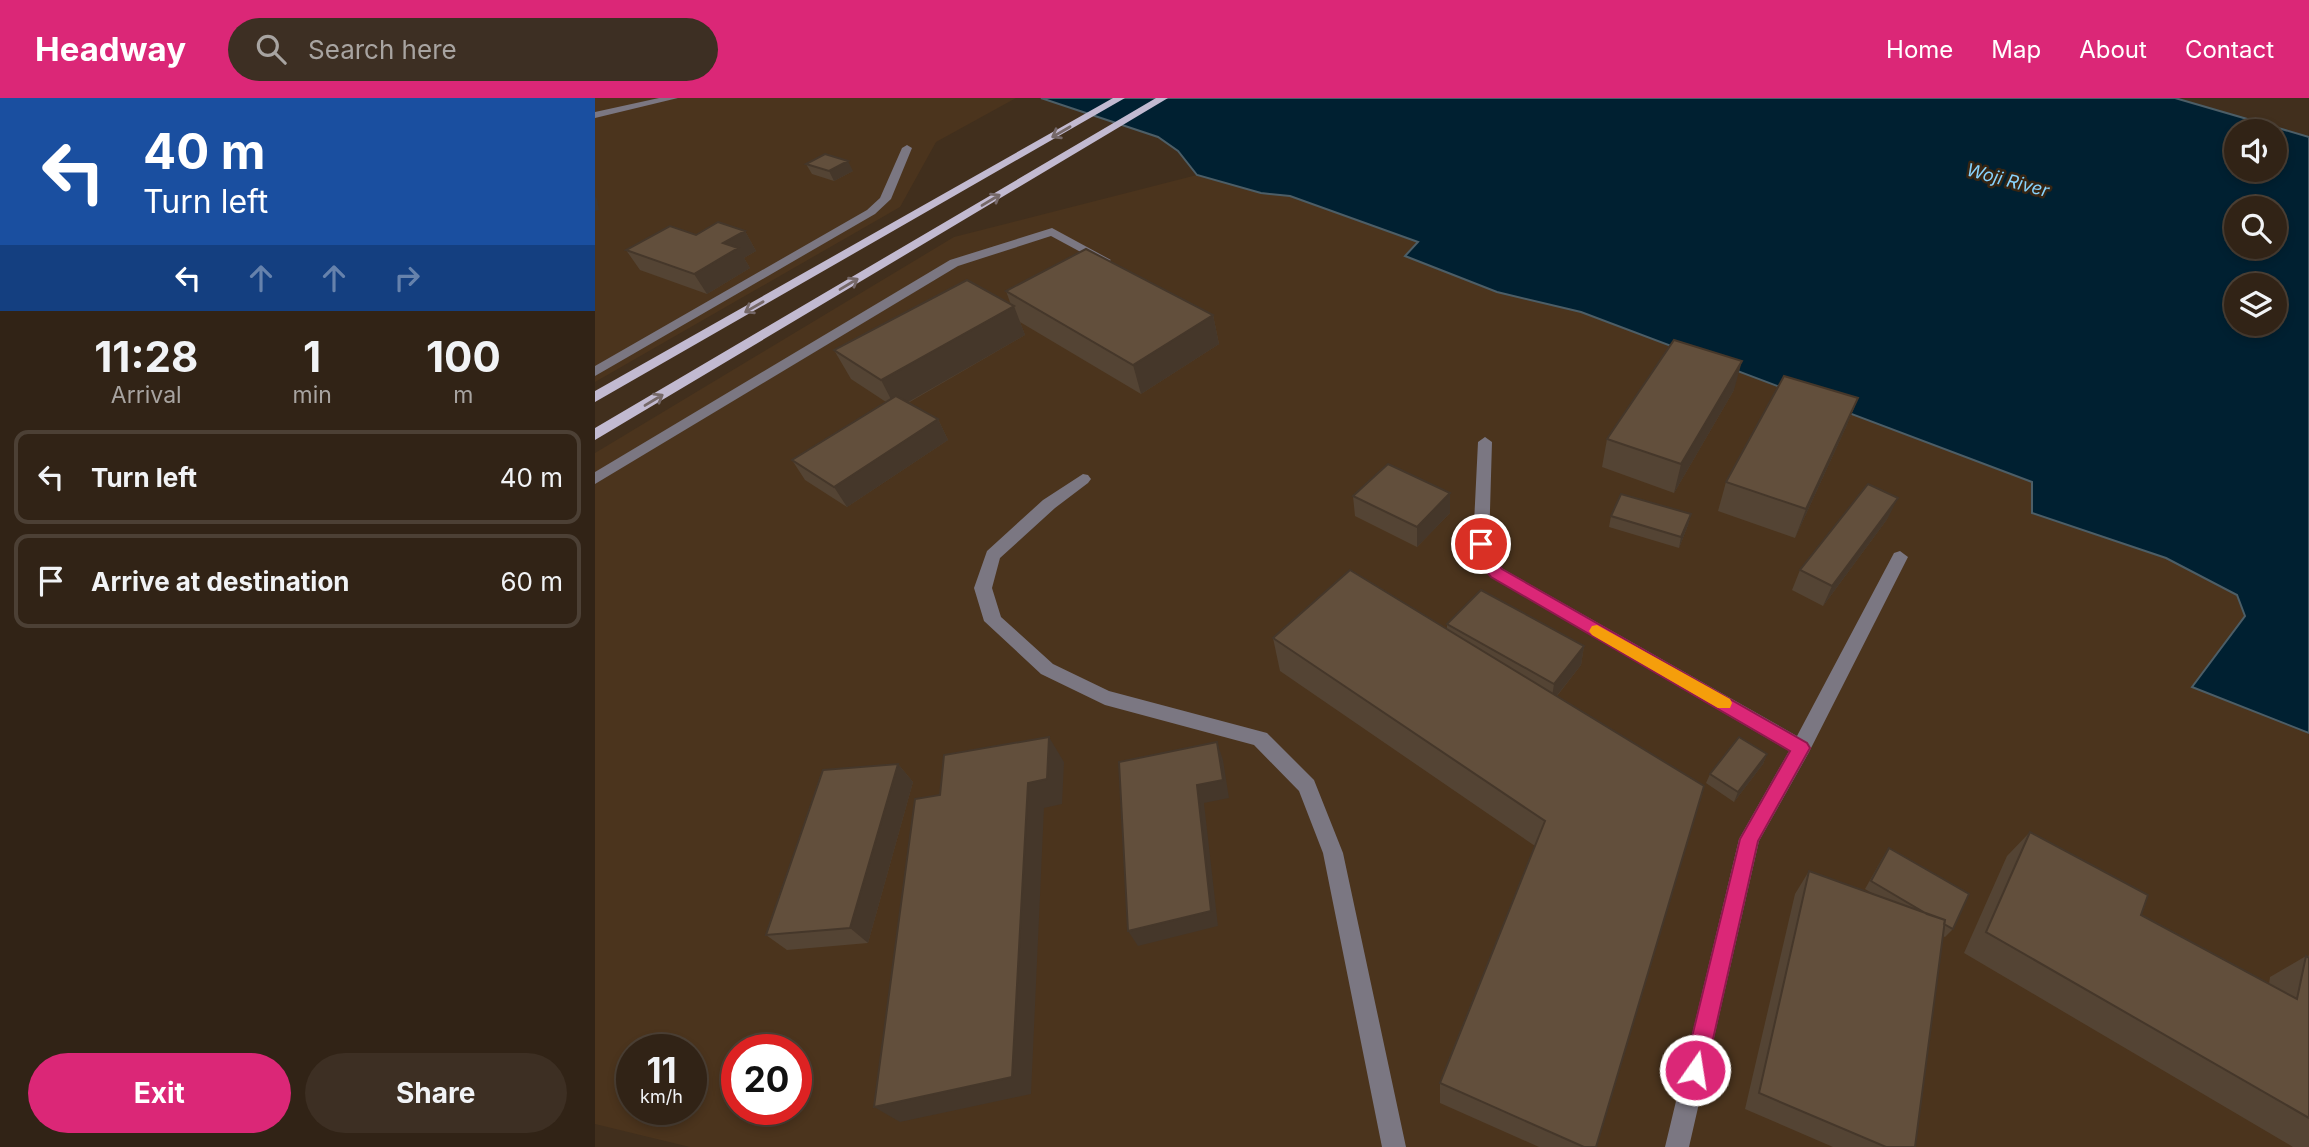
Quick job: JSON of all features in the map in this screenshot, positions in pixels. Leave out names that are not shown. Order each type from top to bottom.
[{"type":"main road","points":[[595,397],[1120,98]]},
{"type":"main road","points":[[595,435],[1163,98]]},
{"type":"lane","points":[[595,115],[673,98]]},
{"type":"lane","points":[[595,372],[871,212],[885,199],[907,148]]},
{"type":"lane","points":[[595,479],[954,262],[1052,232],[1120,269]]},
{"type":"lane","points":[[1485,442],[1481,544],[1485,560],[1497,573],[1801,748]]},
{"type":"lane","points":[[1083,479],[1049,504],[993,555],[983,587],[993,621],[1047,669],[1105,698],[1261,739],[1307,786],[1333,853],[1394,1147]]},
{"type":"lane","points":[[1677,1147],[1749,839],[1801,748],[1900,557]]},
{"type":"shaded area","points":[[595,98],[1016,98],[936,142],[900,207],[595,382]]},
{"type":"shaded area","points":[[1197,175],[1261,193],[1290,196],[1418,243],[1406,256],[1497,292],[1581,312],[2033,482],[2032,514],[2166,558],[2237,595],[2245,616],[2193,687],[2309,733],[2309,1147],[690,1147],[595,1124],[595,453],[954,237]]},
{"type":"water","name":"Woji River","points":[[1041,98],[2175,98],[2247,119],[2224,119],[2224,182],[2287,182],[2287,131],[2309,137],[2309,733],[2192,687],[2245,616],[2237,595],[2166,558],[2032,513],[2032,482],[1581,312],[1497,292],[1405,256],[1418,242],[1290,196],[1261,193],[1197,175],[1178,151],[1158,137]]},
{"type":"building","points":[[825,154],[848,161],[829,171],[806,164]]},
{"type":"building","points":[[718,222],[745,231],[723,243],[738,248],[694,274],[626,250],[670,226],[696,235]]},
{"type":"building","points":[[1086,249],[1213,315],[1133,365],[1006,291]]},
{"type":"building","points":[[967,280],[1014,306],[881,380],[834,350]]},
{"type":"building","points":[[1674,340],[1742,361],[1681,464],[1607,439]]},
{"type":"building","points":[[1784,376],[1858,398],[1806,509],[1726,482]]},
{"type":"building","points":[[896,396],[938,419],[834,487],[792,460]]},
{"type":"building","points":[[1388,464],[1450,493],[1417,527],[1353,496]]},
{"type":"building","points":[[1868,484],[1898,498],[1832,586],[1800,570]]},
{"type":"building","points":[[1621,494],[1691,514],[1681,537],[1611,516]]},
{"type":"building","points":[[1350,570],[1704,786],[1596,1147],[1584,1147],[1440,1083],[1545,821],[1273,638]]},
{"type":"building","points":[[1481,590],[1584,646],[1554,684],[1447,624]]},
{"type":"building","points":[[1049,737],[1047,779],[1028,783],[1012,1077],[874,1107],[915,799],[940,795],[944,755]]},
{"type":"building","points":[[1739,737],[1767,754],[1738,792],[1710,774]]},
{"type":"building","points":[[1217,742],[1223,780],[1197,785],[1211,911],[1128,931],[1119,762]]},
{"type":"building","points":[[898,764],[850,928],[766,935],[823,770]]},
{"type":"building","points":[[2030,832],[2148,895],[2141,915],[2297,999],[2306,956],[2309,958],[2309,1118],[1986,932]]},
{"type":"building","points":[[1889,848],[1969,894],[1953,929],[1944,924],[1945,920],[1927,914],[1871,881]]},
{"type":"building","points":[[1809,871],[1945,920],[1915,1147],[1886,1147],[1759,1093]]},
{"type":"slow traffic","points":[[1597,631],[1724,703]]},
{"type":"route","points":[[1481,544],[1485,560],[1497,573],[1801,748],[1749,839],[1695,1070]]}]
